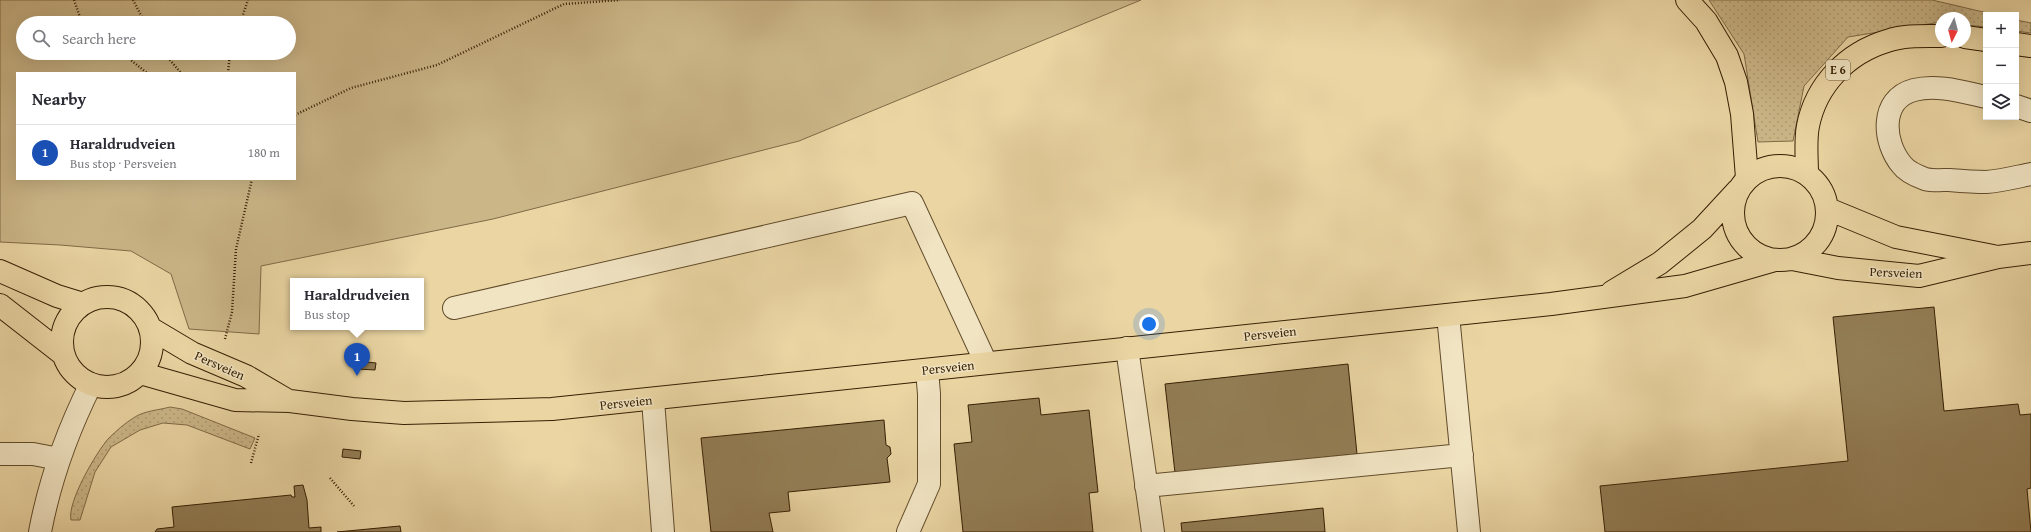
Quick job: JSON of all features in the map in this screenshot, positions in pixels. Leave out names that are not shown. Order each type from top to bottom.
[{"type":"main road","points":[[1686,0],[1706,21],[1727,56],[1736,82],[1742,114],[1742,184],[1733,204],[1733,220],[1738,235],[1747,247],[1760,256],[1784,260],[1807,252],[1819,240],[1826,226],[1828,209],[1821,187],[1808,174],[1798,168],[1780,165],[1763,168],[1742,184]]},
{"type":"main road","name":"E 6","points":[[1808,174],[1808,126],[1813,108],[1828,80],[1859,53],[1873,46],[1888,40],[1906,37],[1935,36]]},
{"type":"main road","points":[[1971,38],[1983,40]]},
{"type":"main road","points":[[2019,44],[2031,46]]},
{"type":"main road","name":"Persveien","points":[[1605,296],[1660,263],[1702,229],[1742,184]]},
{"type":"main road","name":"Persveien","points":[[1828,209],[1896,237],[1998,257]]},
{"type":"main road","name":"Persveien","points":[[140,373],[235,400],[290,401],[360,410],[404,413],[552,409],[653,400],[986,363],[1551,304],[1685,286],[1784,260],[1838,268],[1919,276],[1998,257],[2031,253]]},
{"type":"main road","points":[[0,271],[57,296],[83,304]]},
{"type":"main road","points":[[0,305],[64,355],[74,372],[91,384],[104,387],[117,386],[130,381],[140,373],[147,363],[153,340],[150,328],[145,318],[128,302],[117,298],[105,297],[93,299],[83,304],[72,314],[65,326],[62,340],[64,355]]},
{"type":"main road","name":"Persveien","points":[[150,328],[192,353],[246,376],[290,401]]},
{"type":"street","points":[[1983,96],[1958,91],[1933,89],[1913,90],[1899,98],[1889,109],[1887,124],[1892,149],[1902,166],[1911,173],[1926,179],[1986,182],[2031,174]]},
{"type":"street","points":[[2019,107],[2031,111]]},
{"type":"street","points":[[454,308],[912,203],[986,363]]},
{"type":"street","points":[[1448,315],[1469,532]]},
{"type":"street","points":[[1127,348],[1153,532]]},
{"type":"street","points":[[908,532],[929,484],[930,394],[927,370]]},
{"type":"street","points":[[40,532],[45,506],[59,459],[72,422],[91,384]]},
{"type":"street","points":[[653,400],[663,532]]},
{"type":"street","points":[[0,454],[33,454],[59,459]]},
{"type":"street","points":[[1146,486],[1462,455]]},
{"type":"path","points":[[74,0],[80,16]]},
{"type":"path","points":[[133,0],[141,16]]},
{"type":"path","points":[[242,16],[248,0]]},
{"type":"path","points":[[561,0],[564,4]]},
{"type":"path","points":[[296,115],[351,88],[437,65],[564,4],[620,0]]},
{"type":"path","points":[[131,60],[146,72]]},
{"type":"path","points":[[170,60],[180,72]]},
{"type":"path","points":[[228,72],[229,60]]},
{"type":"path","points":[[224,341],[232,312],[236,249],[252,180]]},
{"type":"path","points":[[251,463],[259,434]]},
{"type":"path","points":[[330,478],[354,506]]},
{"type":"shaded area","points":[[0,0],[1141,0],[799,141],[493,219],[261,266],[259,334],[189,329],[171,274],[131,251],[0,242]]},
{"type":"shaded area","points":[[1709,0],[1932,0],[1983,12],[1983,27],[1971,26],[1971,12],[1935,12],[1935,23],[1848,37],[1804,86],[1793,141],[1758,142],[1744,54]]},
{"type":"shaded area","points":[[2019,21],[2031,23],[2031,33],[2019,31]]},
{"type":"shaded area","points":[[170,407],[182,409],[255,438],[250,449],[187,425],[163,423],[140,430],[111,447],[95,472],[80,520],[71,520],[73,502],[78,490],[90,466],[108,439],[131,419],[147,412]]},
{"type":"building","points":[[1934,307],[1944,411],[2018,404],[2020,415],[2031,414],[2031,488],[2027,489],[2031,532],[1605,532],[1600,486],[1848,461],[1833,317]]},
{"type":"building","points":[[357,361],[376,363],[375,370],[357,369]]},
{"type":"building","points":[[1348,364],[1357,454],[1175,473],[1165,384]]},
{"type":"building","points":[[1039,398],[1041,415],[1089,410],[1098,492],[1089,493],[1093,532],[963,532],[954,444],[972,442],[968,405]]},
{"type":"building","points":[[884,420],[886,445],[890,447],[891,454],[887,458],[890,482],[788,492],[790,511],[769,513],[773,532],[711,532],[701,438]]},
{"type":"building","points":[[343,449],[361,451],[360,459],[342,457]]},
{"type":"building","points":[[303,485],[307,500],[309,528],[321,527],[321,532],[155,532],[157,529],[174,527],[172,507],[291,495],[292,497],[295,497],[294,486]]},
{"type":"building","points":[[1323,508],[1325,532],[1182,532],[1181,523]]},
{"type":"building","points":[[400,526],[401,532],[337,532]]},
{"type":"place","name":"Haraldrudveien","points":[[357,376]]}]
